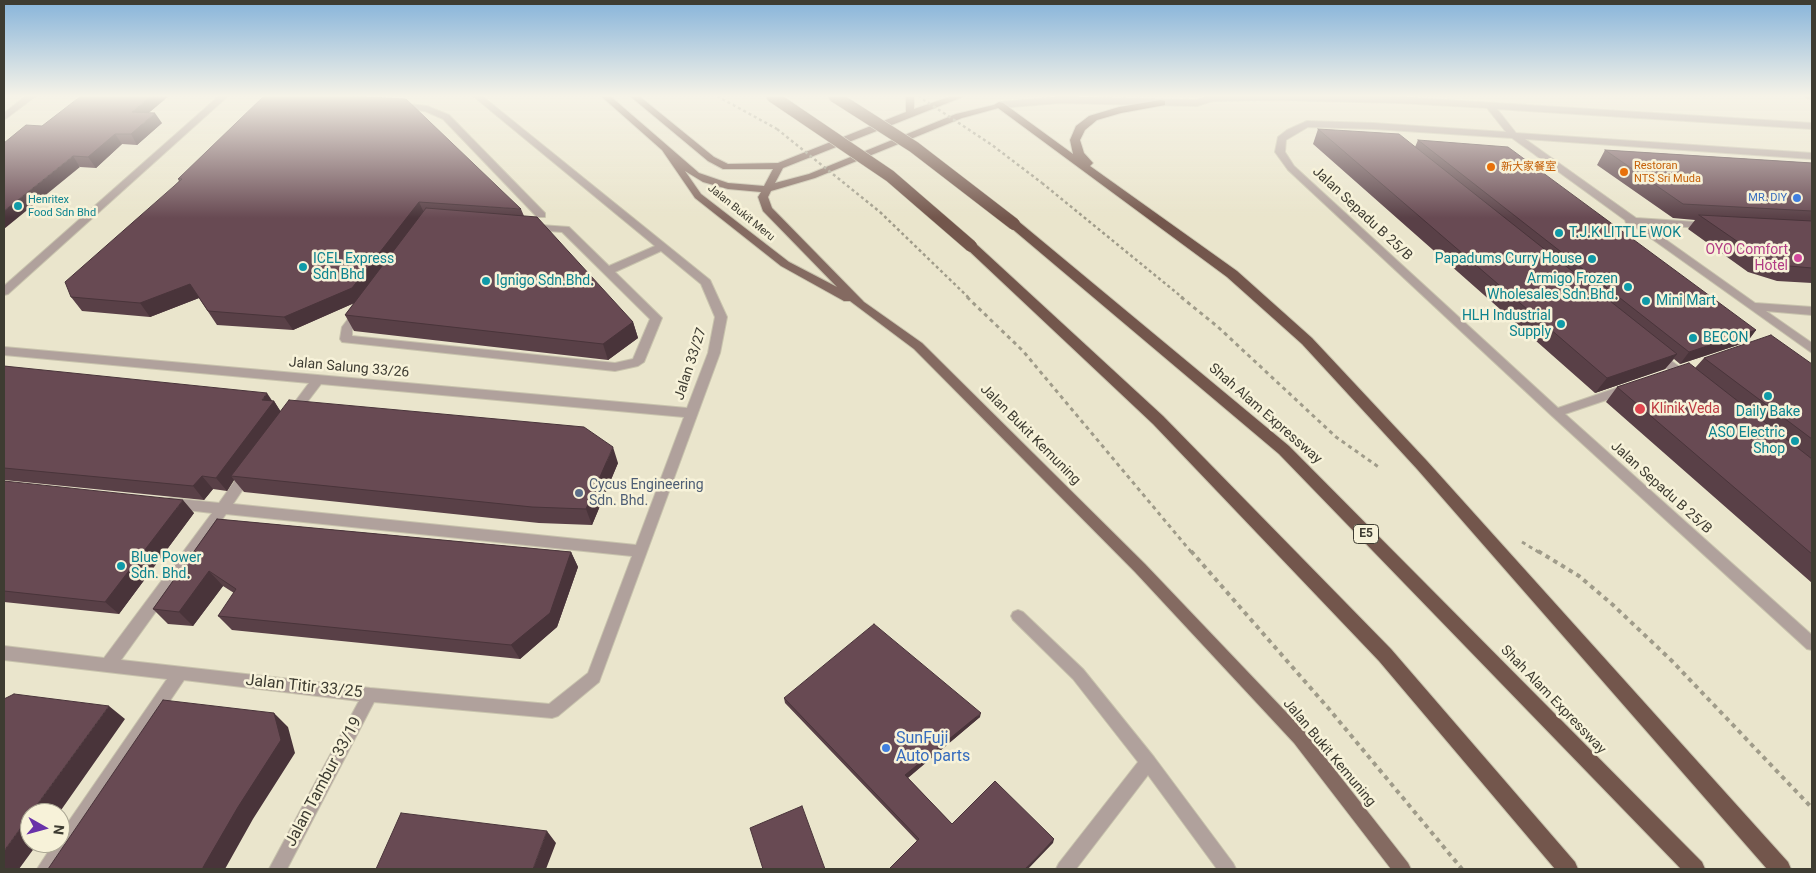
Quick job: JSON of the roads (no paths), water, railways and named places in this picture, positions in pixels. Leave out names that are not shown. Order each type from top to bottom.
[{"type":"highway","points":[[832,137],[890,176],[972,246],[1158,420],[1385,655],[1568,869]]},
{"type":"highway","name":"Shah Alam Expressway","points":[[898,137],[1014,224],[1284,450],[1695,869]]},
{"type":"highway","points":[[1045,137],[1232,274],[1308,341],[1422,465],[1781,869]]},
{"type":"highway","points":[[1076,137],[1075,140],[1078,154],[1100,176]]},
{"type":"main road","name":"Jalan Bukit Meru","points":[[652,137],[665,148],[698,196],[784,264],[860,305]]},
{"type":"main road","name":"Jalan Bukit Meru","points":[[684,137],[712,159],[726,167],[779,166]]},
{"type":"main road","points":[[766,188],[779,166],[853,137]]},
{"type":"main road","points":[[665,148],[696,176],[706,180],[728,186],[766,188],[812,176],[908,137]]},
{"type":"main road","name":"Jalan Bukit Kemuning","points":[[766,188],[763,197],[767,209],[860,305],[918,346],[1140,568],[1300,738],[1402,869]]},
{"type":"street","points":[[4,292],[178,137]]},
{"type":"street","points":[[465,137],[541,215]]},
{"type":"street","name":"Jalan 33/27","points":[[527,137],[706,282],[721,317],[714,353],[594,677]]},
{"type":"street","name":"Jalan Sepadu B 25/B","points":[[1284,137],[1281,139],[1280,152],[1291,168],[1556,413],[1812,644]]},
{"type":"street","points":[[1515,137],[1630,221],[1812,349]]},
{"type":"street","name":"Jalan Sepadu B 25/B","points":[[1538,137],[1812,156]]},
{"type":"street","points":[[429,219],[565,230],[608,271],[656,318],[638,362],[615,367],[346,339],[346,330],[429,219]]},
{"type":"street","points":[[1630,221],[1716,226]]},
{"type":"street","points":[[608,271],[662,247]]},
{"type":"street","points":[[1753,306],[1812,311]]},
{"type":"street","points":[[1771,339],[1790,333]]},
{"type":"street","points":[[1647,347],[1673,373],[1694,384]]},
{"type":"street","name":"Jalan Salung 33/26","points":[[4,352],[691,413]]},
{"type":"street","points":[[1673,373],[1696,365]]},
{"type":"street","points":[[282,428],[317,380]]},
{"type":"street","points":[[1556,413],[1640,384]]},
{"type":"street","points":[[108,665],[258,460]]},
{"type":"street","points":[[156,501],[640,551]]},
{"type":"street","points":[[1018,616],[1078,674],[1148,762],[1227,869]]},
{"type":"street","name":"Jalan Titir 33/25","points":[[4,653],[370,695],[552,711],[594,677]]},
{"type":"street","points":[[46,869],[180,673]]},
{"type":"street","name":"Jalan Tambur 33/19","points":[[278,869],[370,695]]},
{"type":"street","points":[[1065,869],[1148,762]]},
{"type":"place","name":"新大家餐室","points":[[1491,167]]},
{"type":"place","name":"Restoran NTS Sri Muda","points":[[1624,172]]},
{"type":"place","name":"MR. DIY","points":[[1797,198]]},
{"type":"place","name":"Henritex Food Sdn Bhd","points":[[18,206]]},
{"type":"place","name":"T.J.K LITTLE WOK","points":[[1559,233]]},
{"type":"place","name":"OYO Comfort Hotel","points":[[1798,258]]},
{"type":"place","name":"Papadums Curry House","points":[[1592,259]]},
{"type":"place","name":"ICEL Express Sdn Bhd","points":[[303,267]]},
{"type":"place","name":"Ignigo Sdn.Bhd.","points":[[486,281]]},
{"type":"place","name":"Armigo Frozen Wholesales Sdn.Bhd.","points":[[1628,287]]},
{"type":"place","name":"Mini Mart","points":[[1646,301]]},
{"type":"place","name":"HLH Industrial Supply","points":[[1561,324]]},
{"type":"place","name":"BECON","points":[[1693,338]]},
{"type":"place","name":"Daily Bake","points":[[1768,396]]},
{"type":"place","name":"Klinik Veda","points":[[1640,409]]},
{"type":"place","name":"ASO Electric Shop","points":[[1795,441]]},
{"type":"place","name":"Cycus Engineering Sdn. Bhd.","points":[[579,493]]},
{"type":"place","name":"Blue Power Sdn. Bhd.","points":[[121,566]]},
{"type":"place","name":"SunFuji Auto parts","points":[[886,748]]}]
